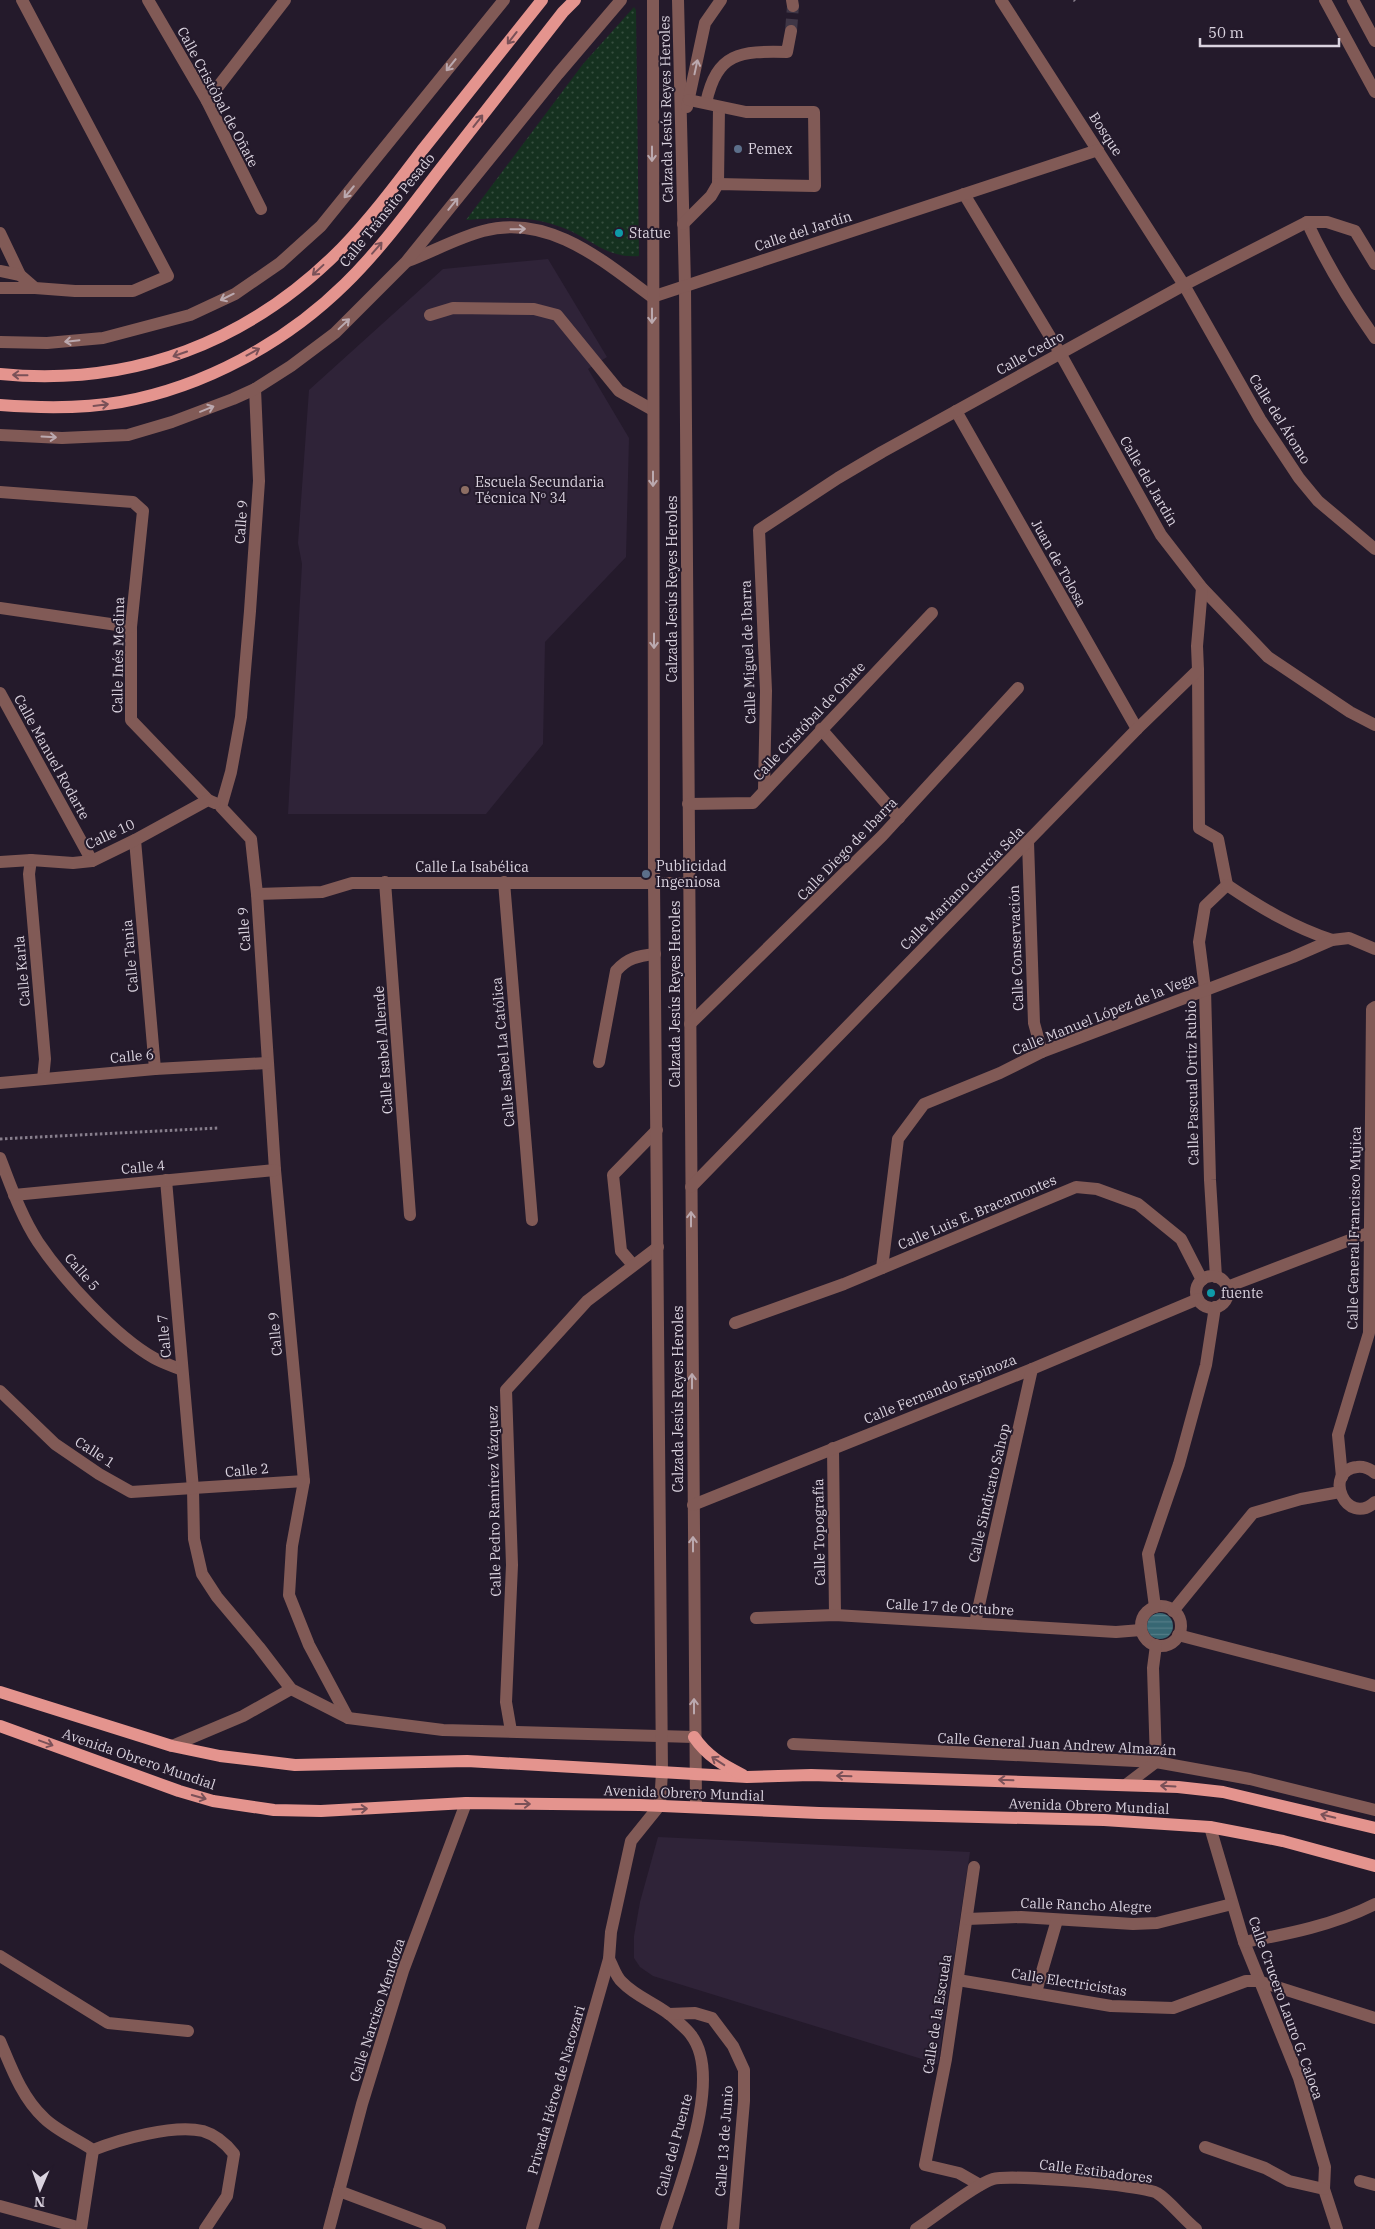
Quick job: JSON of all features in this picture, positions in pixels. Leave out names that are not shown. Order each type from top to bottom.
[{"type":"main road","name":"Calle Tránsito Pesado","points":[[0,374],[75,375],[134,368],[197,348],[233,331],[302,286],[343,247],[384,199],[542,0]]},
{"type":"main road","name":"Calle Tránsito Pesado","points":[[0,405],[87,406],[121,402],[160,393],[211,374],[289,330],[346,283],[381,245],[563,12],[575,0]]},
{"type":"main road","name":"Avenida Obrero Mundial","points":[[0,1692],[172,1746],[220,1756],[296,1765],[468,1761],[747,1777],[811,1775],[1127,1784],[1223,1792],[1375,1828]]},
{"type":"main road","name":"Avenida Obrero Mundial","points":[[0,1726],[179,1792],[213,1801],[274,1810],[321,1810],[466,1803],[660,1805],[819,1813],[1104,1820],[1210,1826],[1283,1841],[1375,1866]]},
{"type":"main road","points":[[694,1737],[703,1750],[714,1759],[747,1777]]},
{"type":"street","points":[[0,288],[133,291],[168,276],[22,0]]},
{"type":"street","name":"Calle Cristóbal de Oñate","points":[[148,0],[207,101],[261,209]]},
{"type":"street","points":[[0,342],[47,343],[103,338],[190,315],[235,294],[280,264],[321,226],[504,0]]},
{"type":"street","points":[[0,435],[62,438],[128,435],[196,414],[254,389],[291,366],[335,333],[406,262],[558,74],[621,0]]},
{"type":"street","name":"Calzada Jesús Reyes Heroles","points":[[653,0],[654,882],[662,1736],[660,1805]]},
{"type":"street","name":"Calzada Jesús Reyes Heroles","points":[[678,0],[685,286],[694,1774],[696,1807]]},
{"type":"street","points":[[682,132],[706,23],[721,0]]},
{"type":"street","name":"Bosque","points":[[1001,0],[1184,285]]},
{"type":"street","points":[[1326,0],[1375,92]]},
{"type":"street","points":[[1353,0],[1375,41]]},
{"type":"street","points":[[207,101],[279,3]]},
{"type":"street","points":[[706,103],[710,82],[719,67],[739,54],[765,51],[787,52],[791,30]]},
{"type":"street","points":[[689,100],[751,112],[814,112],[815,186],[718,184]]},
{"type":"street","points":[[683,224],[712,196],[718,184],[719,107]]},
{"type":"street","name":"Calle del Jardín","points":[[652,297],[1098,150]]},
{"type":"street","name":"Calle del Jardín","points":[[964,194],[1060,353],[1162,535],[1202,588],[1268,657],[1350,712],[1375,725]]},
{"type":"street","points":[[1375,264],[1355,231],[1328,222],[1307,222],[1320,250],[1354,309],[1375,338]]},
{"type":"street","name":"Calle Cedro","points":[[773,520],[838,478],[956,411],[1184,285],[1307,222]]},
{"type":"street","points":[[406,262],[484,231],[523,228],[561,236],[595,255],[652,297]]},
{"type":"street","points":[[0,233],[20,275],[35,288]]},
{"type":"street","points":[[0,271],[20,275]]},
{"type":"street","name":"Calle del Átomo","points":[[1184,285],[1260,420],[1298,478],[1318,501],[1375,550]]},
{"type":"street","points":[[430,316],[453,308],[534,309],[557,315],[619,391],[653,410]]},
{"type":"street","name":"Calle 9","points":[[254,389],[259,481],[241,717],[231,772],[221,807],[250,840],[257,894],[267,1063],[304,1481],[292,1546],[289,1595],[309,1645],[348,1718]]},
{"type":"street","name":"Juan de Tolosa","points":[[956,411],[1137,729]]},
{"type":"street","name":"Calle Inés Medina","points":[[0,492],[133,502],[142,511],[131,628],[131,720],[208,800]]},
{"type":"street","name":"Calle Miguel de Ibarra","points":[[764,789],[766,691],[759,530],[773,520]]},
{"type":"street","points":[[1202,588],[1197,646],[1199,828],[1218,839],[1227,885],[1262,908],[1303,930],[1332,940]]},
{"type":"street","points":[[0,608],[131,628]]},
{"type":"street","name":"Calle Cristóbal de Oñate","points":[[688,804],[753,803],[820,729],[932,613]]},
{"type":"street","name":"Calle Mariano García Sela","points":[[691,1186],[1137,729],[1198,670]]},
{"type":"street","name":"Calle Diego de Ibarra","points":[[690,1024],[782,936],[899,818],[1018,688]]},
{"type":"street","name":"Calle Manuel Rodarte","points":[[1,698],[92,861]]},
{"type":"street","points":[[820,729],[899,818]]},
{"type":"street","points":[[208,800],[221,807]]},
{"type":"street","name":"Calle 10","points":[[0,862],[30,860],[73,863],[92,861],[208,800]]},
{"type":"street","name":"Calle Tania","points":[[135,840],[155,1069]]},
{"type":"street","name":"Calle Conservación","points":[[1028,842],[1034,1023],[1042,1052]]},
{"type":"street","name":"Calle Karla","points":[[30,860],[29,874],[45,1059],[43,1079]]},
{"type":"street","name":"Calle La Isabélica","points":[[257,894],[322,892],[352,883],[385,882],[689,883]]},
{"type":"street","name":"Calle Isabel Allende","points":[[385,882],[410,1216]]},
{"type":"street","name":"Calle Isabel La Católica","points":[[504,882],[532,1220]]},
{"type":"street","name":"Calle Pascual Ortiz Rubio","points":[[1216,1277],[1210,1180],[1206,989],[1198,942],[1205,906],[1227,885]]},
{"type":"street","name":"Calle Manuel López de la Vega","points":[[882,1268],[898,1139],[924,1104],[1042,1052],[1293,957],[1332,940],[1349,938],[1375,949]]},
{"type":"street","points":[[599,1062],[616,972],[623,962],[635,957],[655,954]]},
{"type":"street","name":"Calle General Francisco Mujica","points":[[1340,1492],[1342,1477],[1338,1435],[1368,1332],[1372,1009],[1375,1007]]},
{"type":"street","name":"Calle 6","points":[[0,1083],[155,1069],[267,1063]]},
{"type":"street","points":[[633,1265],[621,1251],[612,1176],[657,1130]]},
{"type":"street","name":"Calle 5","points":[[0,1158],[14,1194],[38,1240],[75,1290],[128,1339],[154,1358],[182,1370]]},
{"type":"street","name":"Calle 4","points":[[14,1194],[276,1170]]},
{"type":"street","name":"Calle 7","points":[[166,1180],[193,1490],[194,1539],[202,1574],[217,1597],[291,1689]]},
{"type":"street","name":"Calle Luis E. Bracamontes","points":[[735,1323],[882,1268],[1076,1187],[1097,1189],[1138,1204],[1181,1239],[1202,1280]]},
{"type":"street","points":[[1227,1287],[1368,1233]]},
{"type":"street","name":"Calle Pedro Ramírez Vázquez","points":[[511,1731],[506,1702],[512,1565],[506,1390],[587,1301],[658,1246]]},
{"type":"street","points":[[1211,1276],[1216,1277],[1221,1279],[1227,1287],[1227,1298],[1215,1308],[1205,1306],[1198,1299],[1196,1289],[1202,1280],[1211,1276]]},
{"type":"street","name":"Calle Fernando Espinoza","points":[[693,1505],[1032,1369],[1198,1299]]},
{"type":"street","points":[[1154,1607],[1148,1554],[1182,1455],[1206,1365],[1215,1308]]},
{"type":"street","name":"Calle Sindicato Sahop","points":[[976,1623],[1032,1369]]},
{"type":"street","name":"Calle 1","points":[[0,1391],[56,1444],[99,1474],[131,1492],[193,1490]]},
{"type":"street","name":"Calle Topografía","points":[[833,1448],[836,1616]]},
{"type":"street","points":[[1342,1477],[1352,1468],[1359,1466],[1366,1467],[1375,1473]]},
{"type":"street","name":"Calle 2","points":[[193,1490],[304,1481]]},
{"type":"street","points":[[1174,1611],[1253,1513],[1300,1499],[1340,1492],[1342,1499],[1353,1507],[1360,1508],[1374,1503]]},
{"type":"street","points":[[1161,1606],[1174,1611],[1180,1622],[1178,1635],[1168,1644],[1156,1645],[1146,1638],[1142,1630],[1144,1615],[1154,1607],[1161,1606]]},
{"type":"street","name":"Calle 17 de Octubre","points":[[756,1618],[836,1616],[1116,1632],[1142,1630]]},
{"type":"street","points":[[1178,1635],[1375,1686]]},
{"type":"street","points":[[1127,1784],[1156,1762],[1153,1668],[1156,1645]]},
{"type":"street","points":[[172,1746],[243,1716],[291,1689],[348,1718],[443,1730],[694,1737]]},
{"type":"street","name":"Calle General Juan Andrew Almazán","points":[[793,1744],[1156,1762],[1250,1779],[1375,1810]]},
{"type":"street","name":"Calle Narciso Mendoza","points":[[329,2229],[362,2104],[403,1971],[466,1803]]},
{"type":"street","name":"Privada Héroe de Nacozari","points":[[532,2229],[609,1959],[611,1932],[632,1841],[660,1805]]},
{"type":"street","name":"Calle Crucero Lauro G. Caloca","points":[[1210,1826],[1244,1942],[1258,1981],[1299,2078],[1325,2167],[1324,2189],[1337,2229]]},
{"type":"street","name":"Calle de la Escuela","points":[[974,1868],[946,2059],[925,2165],[959,2173],[980,2185]]},
{"type":"street","name":"Calle Rancho Alegre","points":[[967,1920],[1021,1917],[1133,1924],[1157,1923],[1232,1904]]},
{"type":"street","points":[[1244,1942],[1290,1933],[1325,1923],[1375,1904]]},
{"type":"street","points":[[1036,1992],[1058,1920]]},
{"type":"street","points":[[0,1956],[108,2023],[188,2031]]},
{"type":"street","name":"Calle del Puente","points":[[609,1959],[620,1981],[636,1994],[669,2014],[692,2036],[703,2068],[704,2087],[697,2127],[666,2229]]},
{"type":"street","name":"Calle Electricistas","points":[[958,1980],[1111,2006],[1173,2008],[1246,1981],[1258,1981],[1375,2018]]},
{"type":"street","name":"Calle 13 de Junio","points":[[669,2014],[695,2013],[712,2018],[733,2046],[744,2070],[744,2101],[733,2229]]},
{"type":"street","points":[[0,2040],[15,2075],[32,2105],[45,2119],[93,2150]]},
{"type":"street","points":[[93,2150],[120,2139],[174,2130],[203,2131],[227,2144],[234,2154],[227,2196],[205,2229]]},
{"type":"street","points":[[1205,2147],[1266,2168],[1289,2181],[1324,2189]]},
{"type":"street","points":[[0,2206],[81,2228],[93,2150]]},
{"type":"street","name":"Calle Estibadores","points":[[916,2229],[980,2185],[994,2179],[1020,2177],[1053,2179],[1156,2192],[1196,2229]]},
{"type":"street","points":[[1360,2181],[1375,2185]]},
{"type":"street","points":[[339,2191],[440,2229]]},
{"type":"path","points":[[0,1139],[219,1128]]},
{"type":"shaded area","name":"Escuela Secundaria Técnica Nº 34","points":[[548,259],[607,357],[588,369],[629,438],[626,557],[545,642],[543,744],[486,814],[288,814],[302,564],[298,543],[309,390],[443,269]]},
{"type":"shaded area","points":[[658,1837],[970,1852],[938,2064],[653,1976],[640,1967],[634,1958],[634,1936],[640,1902]]},
{"type":"green space","points":[[634,7],[636,10],[639,256],[616,254],[569,230],[535,220],[512,218],[466,220],[583,64]]},
{"type":"water","points":[[1160,1613],[1169,1617],[1173,1626],[1169,1635],[1160,1639],[1151,1635],[1147,1626],[1151,1617]]},
{"type":"tunnel","points":[[791,31],[793,6]]},
{"type":"place","name":"Pemex","points":[[738,149]]},
{"type":"place","name":"Statue","points":[[619,233]]},
{"type":"place","name":"Escuela Secundaria Técnica Nº 34","points":[[465,490]]},
{"type":"place","name":"Publicidad Ingeniosa","points":[[646,874]]},
{"type":"place","name":"fuente","points":[[1211,1293]]}]
